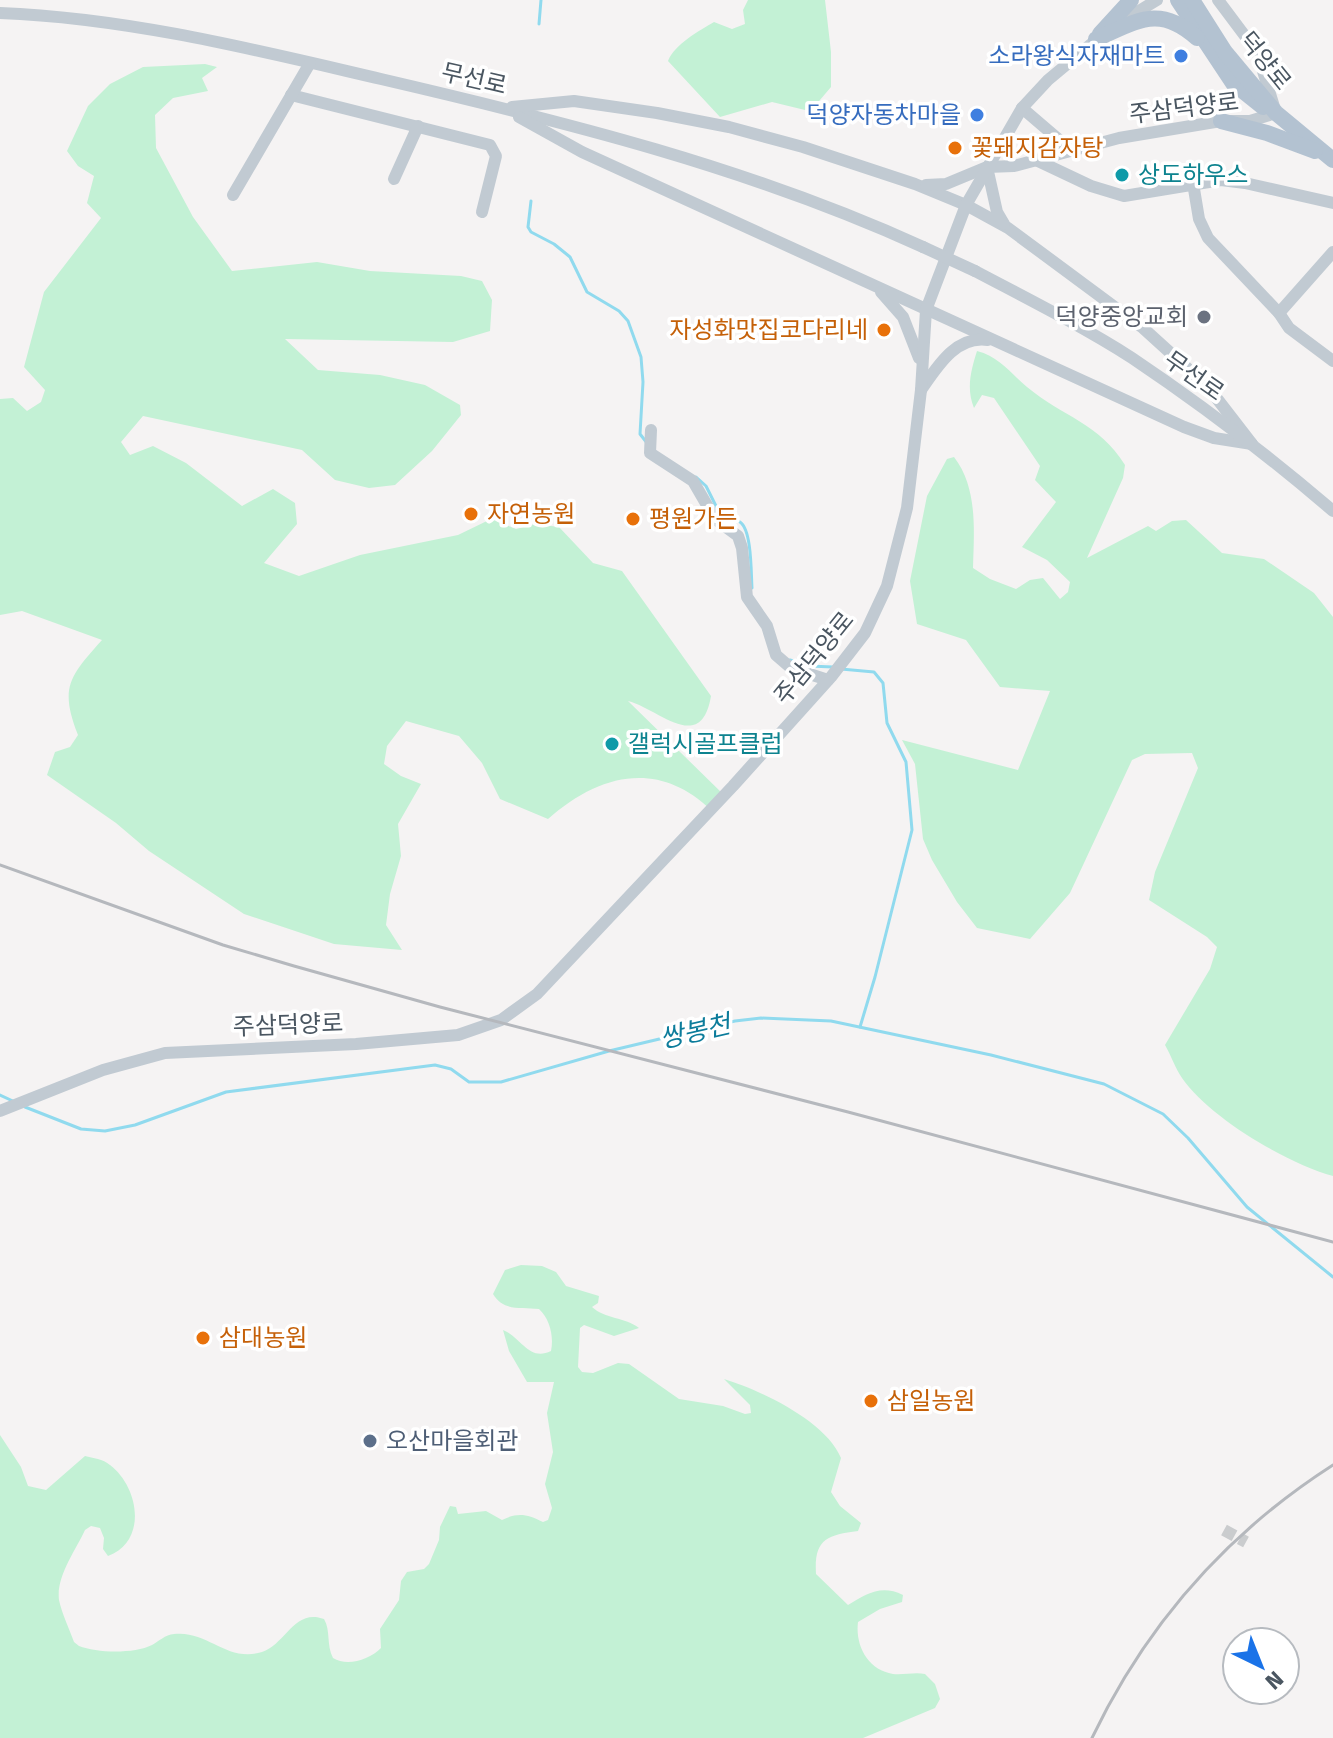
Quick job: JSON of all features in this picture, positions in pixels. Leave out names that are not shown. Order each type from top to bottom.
[{"type":"main road","points":[[1096,39],[1131,0]]},
{"type":"main road","name":"덕양로","points":[[1178,0],[1236,85],[1258,104],[1276,113]]},
{"type":"main road","name":"덕양로","points":[[1192,0],[1225,52],[1276,113],[1332,159]]},
{"type":"main road","points":[[1096,39],[1138,22],[1161,17],[1179,24],[1208,47]]},
{"type":"main road","points":[[1221,121],[1242,109],[1243,102],[1236,85]]},
{"type":"main road","points":[[1221,121],[1267,133],[1332,159]]},
{"type":"street","points":[[915,184],[946,184],[987,167],[1022,108],[1048,80],[1096,39],[1157,0]]},
{"type":"street","name":"덕양로","points":[[1218,0],[1261,60],[1276,113]]},
{"type":"street","name":"무선로","points":[[0,13],[133,26],[502,107],[741,175],[835,209],[975,271],[1131,358],[1252,444],[1333,511]]},
{"type":"street","points":[[233,195],[310,63]]},
{"type":"street","points":[[291,95],[485,143],[495,149],[482,212]]},
{"type":"street","points":[[502,107],[574,101],[729,127],[803,147],[915,184],[966,205],[1008,228],[1143,328],[1196,374],[1221,401],[1252,444]]},
{"type":"street","points":[[502,107],[582,152],[1200,434],[1252,444]]},
{"type":"street","points":[[1022,108],[1071,150]]},
{"type":"street","name":"주삼덕양로","points":[[0,1111],[103,1070],[165,1053],[437,1039],[501,1020],[529,1001],[725,796],[844,662],[876,613],[897,553],[907,508],[921,390],[926,310],[966,205],[987,167],[1011,167],[1119,138],[1221,121],[1250,121],[1276,113]]},
{"type":"street","points":[[394,179],[418,126]]},
{"type":"street","points":[[1036,160],[1091,186],[1124,196],[1143,195],[1193,183],[1232,181],[1333,203]]},
{"type":"street","points":[[987,167],[998,216],[1008,228]]},
{"type":"street","points":[[1193,183],[1199,219],[1206,236],[1279,313],[1289,328],[1333,361]]},
{"type":"street","points":[[1279,313],[1333,252]]},
{"type":"street","points":[[873,285],[903,317],[922,365]]},
{"type":"street","points":[[921,390],[953,350],[974,340],[994,340]]},
{"type":"street","points":[[651,430],[649,451],[693,481],[715,519],[738,536],[747,597],[767,626],[776,655],[791,668],[830,678]]},
{"type":"green space","points":[[748,0],[825,0],[831,52],[831,87],[814,107],[805,110],[772,102],[720,117],[668,61],[682,44],[714,22],[732,29],[745,24],[743,10]]},
{"type":"green space","points":[[205,64],[217,67],[202,78],[208,91],[173,98],[155,115],[156,148],[193,217],[232,271],[317,262],[370,271],[461,276],[482,281],[492,300],[490,331],[453,342],[285,339],[318,370],[380,375],[425,385],[460,405],[461,415],[432,451],[395,485],[369,488],[335,480],[302,450],[143,416],[121,442],[130,455],[153,446],[186,463],[242,506],[273,489],[295,503],[297,524],[264,563],[299,576],[360,555],[458,535],[491,519],[516,529],[535,524],[559,527],[593,563],[622,571],[711,696],[706,713],[698,723],[689,726],[677,724],[628,701],[725,796],[711,810],[691,794],[670,784],[629,778],[588,791],[548,819],[500,799],[482,763],[459,736],[406,721],[387,746],[384,764],[401,776],[421,784],[398,824],[401,856],[390,894],[386,925],[402,950],[334,944],[244,914],[149,851],[116,823],[47,775],[55,752],[70,747],[78,735],[69,705],[71,683],[82,663],[102,640],[22,611],[0,615],[0,399],[13,398],[27,411],[41,402],[45,390],[24,367],[44,292],[101,218],[87,203],[94,176],[78,166],[67,151],[88,106],[110,84],[143,67]]},
{"type":"green space","points":[[977,351],[998,361],[1040,397],[1104,439],[1125,465],[1123,478],[1087,558],[1148,526],[1156,531],[1172,521],[1186,520],[1222,553],[1264,559],[1314,593],[1333,617],[1333,1176],[1272,1150],[1230,1123],[1182,1078],[1165,1045],[1210,969],[1217,947],[1207,937],[1149,900],[1155,872],[1198,768],[1192,753],[1145,754],[1132,760],[1070,893],[1030,939],[977,928],[932,860],[923,839],[915,764],[902,740],[1018,770],[1050,691],[1000,687],[966,640],[917,624],[910,581],[927,496],[947,459],[954,457],[962,469],[971,496],[973,568],[990,579],[1016,589],[1030,580],[1043,578],[1060,599],[1068,592],[1070,582],[1047,560],[1022,547],[1056,502],[1035,480],[1040,466],[994,398],[982,395],[974,408],[970,387]]},
{"type":"green space","points":[[521,1265],[542,1266],[556,1272],[566,1286],[599,1296],[598,1303],[592,1307],[597,1311],[639,1328],[614,1336],[584,1325],[580,1328],[578,1367],[582,1372],[593,1373],[618,1363],[629,1364],[679,1399],[751,1413],[750,1405],[724,1379],[790,1409],[833,1444],[841,1458],[831,1492],[840,1506],[861,1523],[858,1531],[824,1541],[817,1554],[816,1574],[848,1605],[881,1590],[903,1595],[902,1602],[880,1609],[858,1622],[861,1648],[870,1662],[884,1672],[925,1674],[935,1684],[940,1699],[935,1708],[863,1738],[0,1738],[0,1435],[21,1467],[28,1486],[46,1490],[85,1456],[110,1465],[128,1486],[135,1513],[129,1539],[121,1549],[108,1556],[103,1549],[104,1538],[100,1528],[91,1526],[85,1530],[61,1582],[59,1600],[74,1642],[79,1646],[126,1651],[144,1648],[171,1635],[186,1634],[228,1650],[250,1654],[270,1648],[298,1622],[314,1617],[324,1619],[333,1658],[345,1662],[364,1659],[381,1648],[380,1629],[399,1600],[401,1581],[407,1572],[424,1569],[429,1564],[450,1506],[456,1507],[458,1514],[486,1511],[502,1520],[522,1515],[543,1522],[548,1520],[552,1508],[545,1484],[553,1452],[547,1413],[554,1382],[527,1382],[509,1351],[503,1330],[531,1351],[543,1354],[551,1351],[550,1328],[539,1309],[508,1306],[493,1294],[505,1270]]},
{"type":"waterway","points":[[539,24],[541,0]]},
{"type":"waterway","points":[[531,201],[528,227],[531,232],[570,257],[587,292],[619,311],[628,321],[641,357],[640,434],[647,443]]},
{"type":"waterway","points":[[696,477],[706,486],[721,516],[740,522],[744,527],[749,543],[752,588]]},
{"type":"waterway","points":[[790,660],[809,666],[833,667]]},
{"type":"waterway","points":[[841,669],[874,672],[883,683],[887,723],[906,762],[912,830],[860,1027]]},
{"type":"waterway","name":"쌍봉천","points":[[25,1107],[81,1129],[105,1131],[135,1125],[226,1092],[435,1065],[451,1069],[469,1082],[501,1082],[609,1051],[735,1021],[761,1018],[831,1021],[991,1055],[1104,1084],[1163,1114],[1188,1138],[1247,1207],[1333,1277]]},
{"type":"waterway","name":"쌍봉천","points":[[0,1095],[15,1102]]},
{"type":"tunnel","points":[[1224,1530],[1246,1542]]},
{"type":"railway","points":[[0,865],[223,945],[294,966],[1333,1242]]},
{"type":"railway","points":[[1092,1738],[1138,1657],[1193,1585],[1258,1520],[1333,1465]]},
{"type":"place","name":"소라왕식자재마트","points":[[1181,56]]},
{"type":"place","name":"덕양자동차마을","points":[[977,115]]},
{"type":"place","name":"꽃돼지감자탕","points":[[955,148]]},
{"type":"place","name":"상도하우스","points":[[1122,175]]},
{"type":"place","name":"덕양중앙교회","points":[[1204,317]]},
{"type":"place","name":"자성화맛집코다리네","points":[[884,330]]},
{"type":"place","name":"자연농원","points":[[471,514]]},
{"type":"place","name":"평원가든","points":[[633,519]]},
{"type":"place","name":"갤럭시골프클럽","points":[[612,744]]},
{"type":"place","name":"삼대농원","points":[[203,1338]]},
{"type":"place","name":"삼일농원","points":[[871,1401]]},
{"type":"place","name":"오산마을회관","points":[[370,1441]]}]
